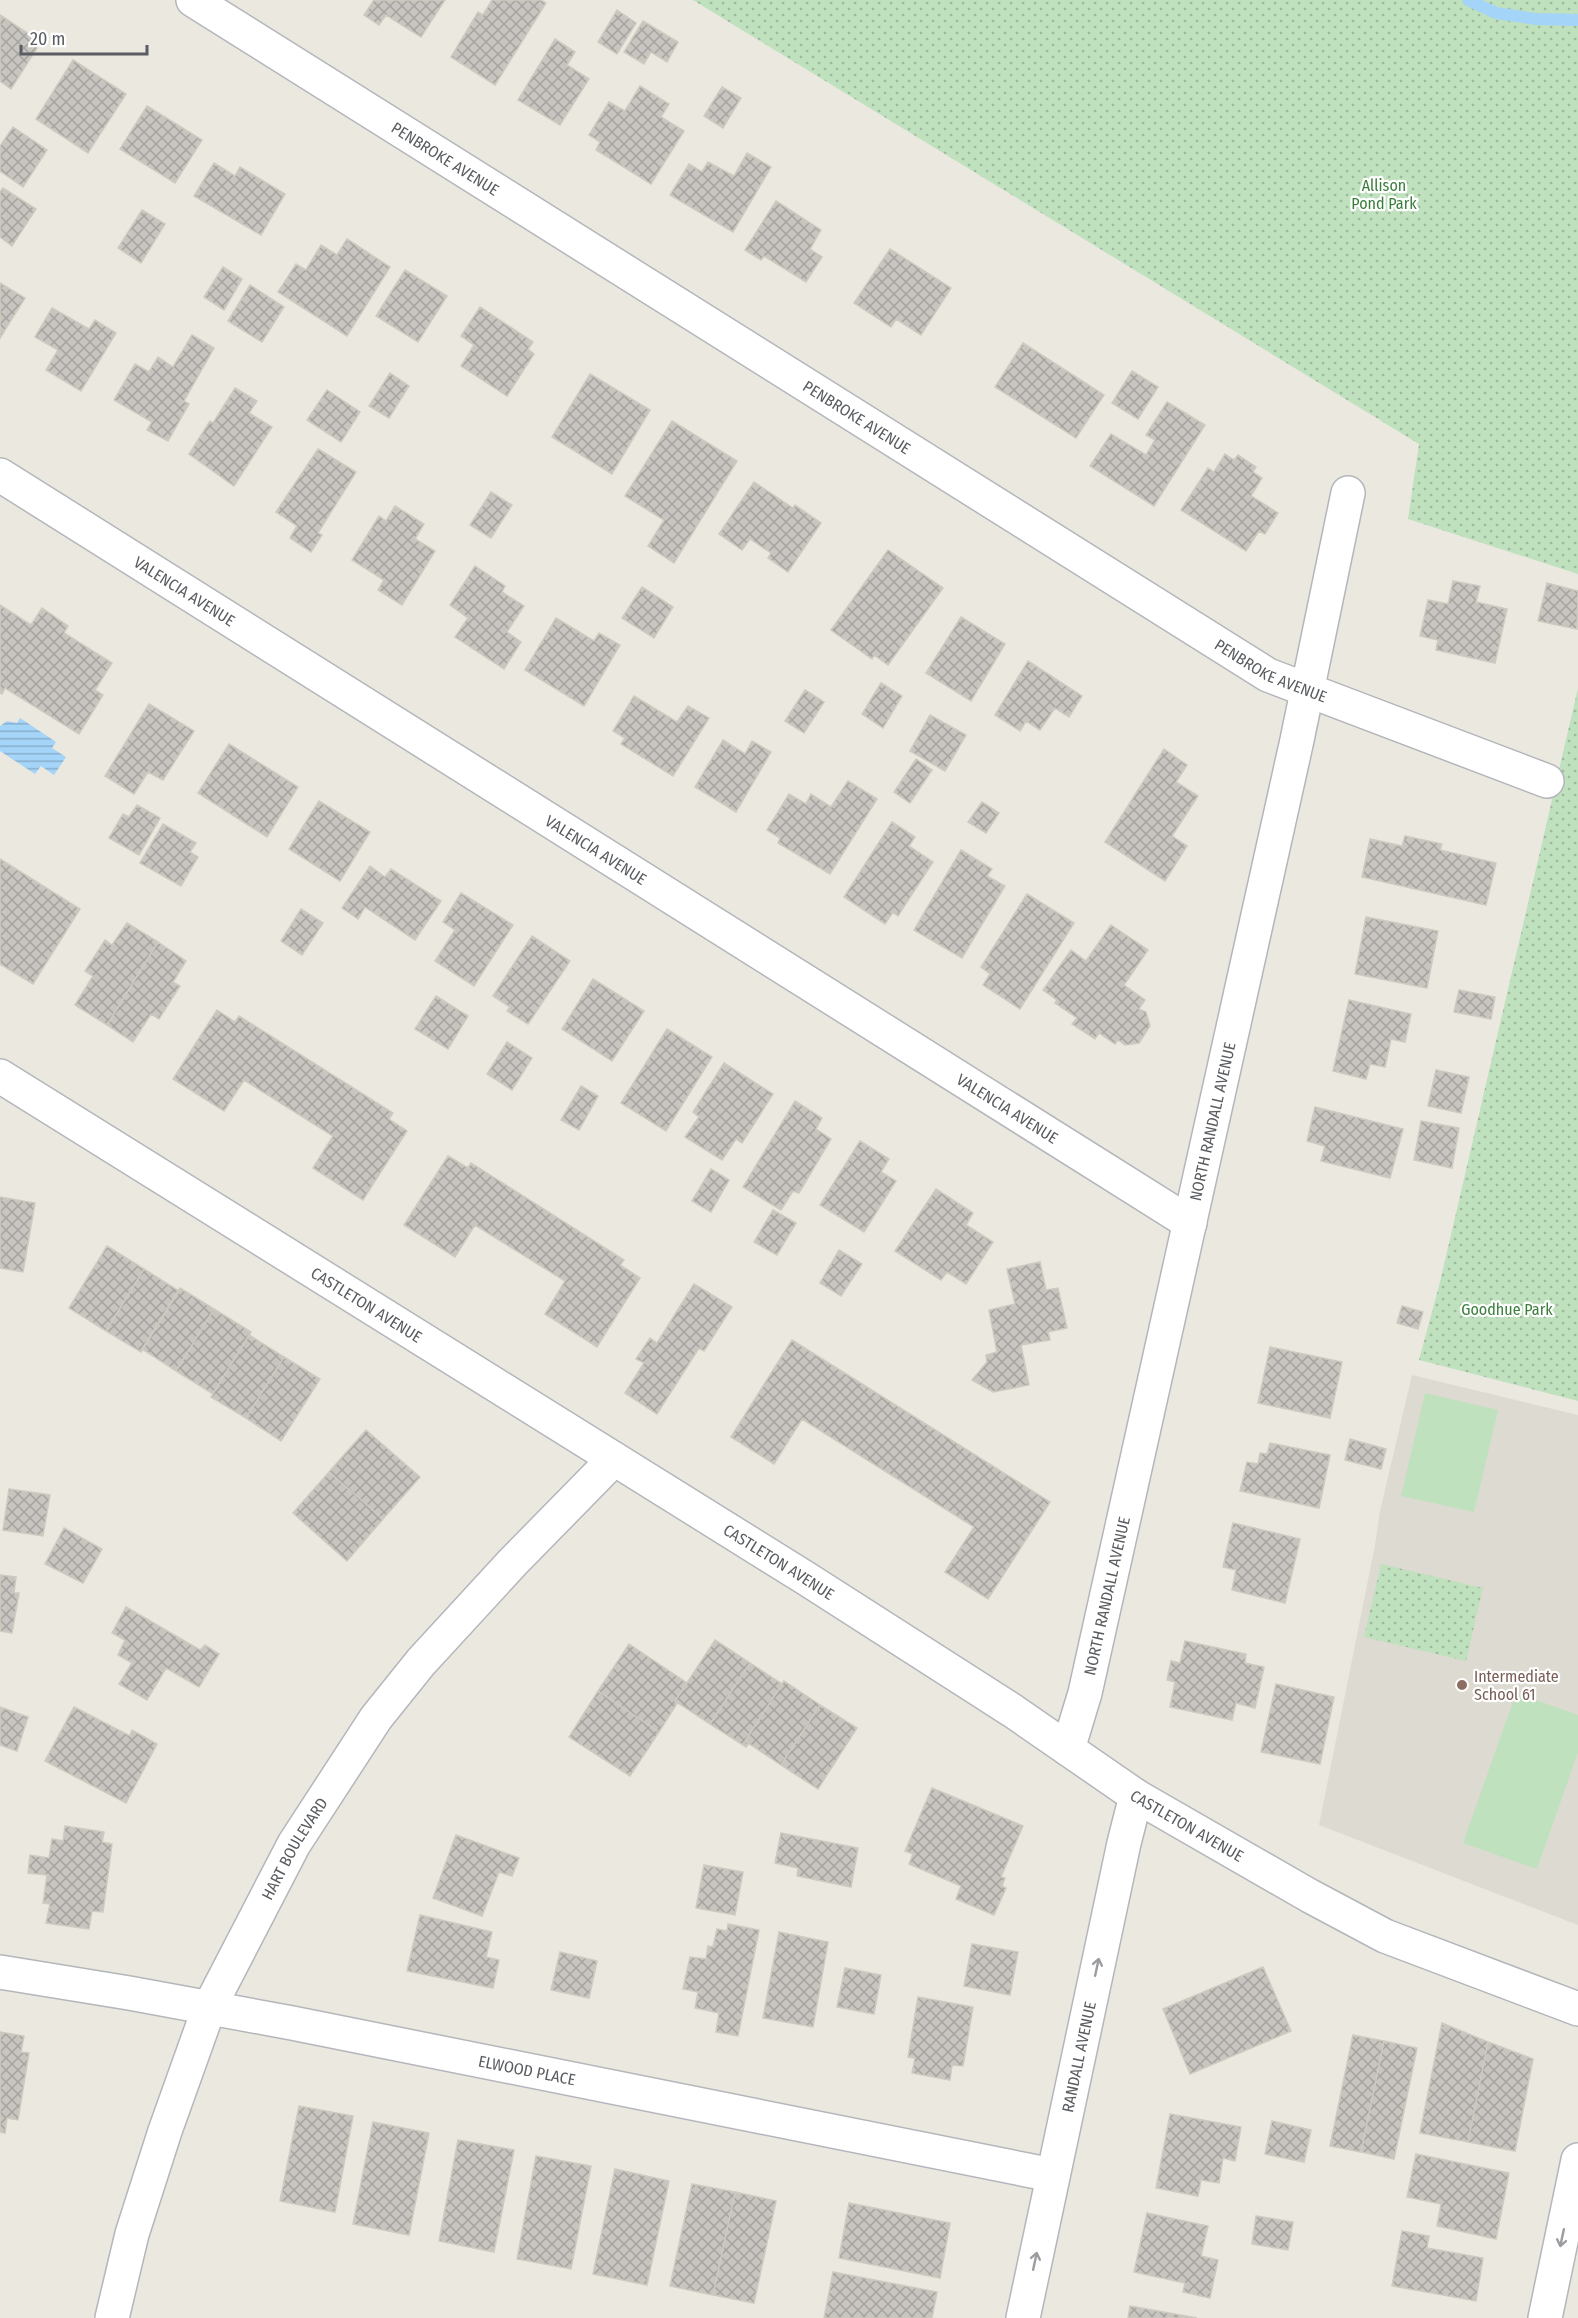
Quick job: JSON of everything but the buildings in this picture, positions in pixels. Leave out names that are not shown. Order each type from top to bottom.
[{"type":"street","name":"PENBROKE AVENUE","points":[[193,0],[375,112],[1268,675],[1546,781]]},
{"type":"street","name":"VALENCIA AVENUE","points":[[0,475],[1190,1223]]},
{"type":"street","name":"NORTH RANDALL AVENUE","points":[[1068,1749],[1085,1692],[1190,1223],[1348,493]]},
{"type":"street","name":"CASTLETON AVENUE","points":[[0,1076],[807,1579],[1013,1711],[1136,1796],[1310,1896],[1385,1936],[1578,2009]]},
{"type":"street","name":"HART BOULEVARD","points":[[112,2318],[132,2234],[158,2151],[209,2008],[294,1844],[376,1718],[421,1662],[513,1562],[614,1459]]},
{"type":"street","name":"RANDALL AVENUE","points":[[1023,2318],[1121,1854],[1136,1796]]},
{"type":"street","name":"ELWOOD PLACE","points":[[0,1972],[209,2008],[1052,2175]]},
{"type":"street","points":[[1545,2318],[1578,2160]]},
{"type":"shaded area","name":"Intermediate School 61","points":[[1412,1375],[1578,1415],[1578,1925],[1319,1825],[1380,1511]]},
{"type":"green space","name":"Allison Pond Park","points":[[693,0],[1578,0],[1578,574],[1408,519],[1419,444]]},
{"type":"green space","name":"Goodhue Park","points":[[1578,688],[1578,1401],[1419,1360],[1440,1282]]},
{"type":"green space","points":[[1425,1393],[1498,1410],[1474,1512],[1401,1496]]},
{"type":"green space","points":[[1381,1564],[1483,1588],[1466,1661],[1364,1637]]},
{"type":"green space","points":[[1516,1693],[1578,1715],[1578,1752],[1537,1869],[1463,1843]]},
{"type":"water","points":[[20,718],[56,742],[52,748],[66,757],[54,775],[41,766],[35,774],[0,751],[0,726],[7,721],[17,723]]},
{"type":"waterway","points":[[1468,0],[1496,13],[1536,19],[1578,20]]},
{"type":"place","name":"Intermediate School 61","points":[[1462,1685]]}]
